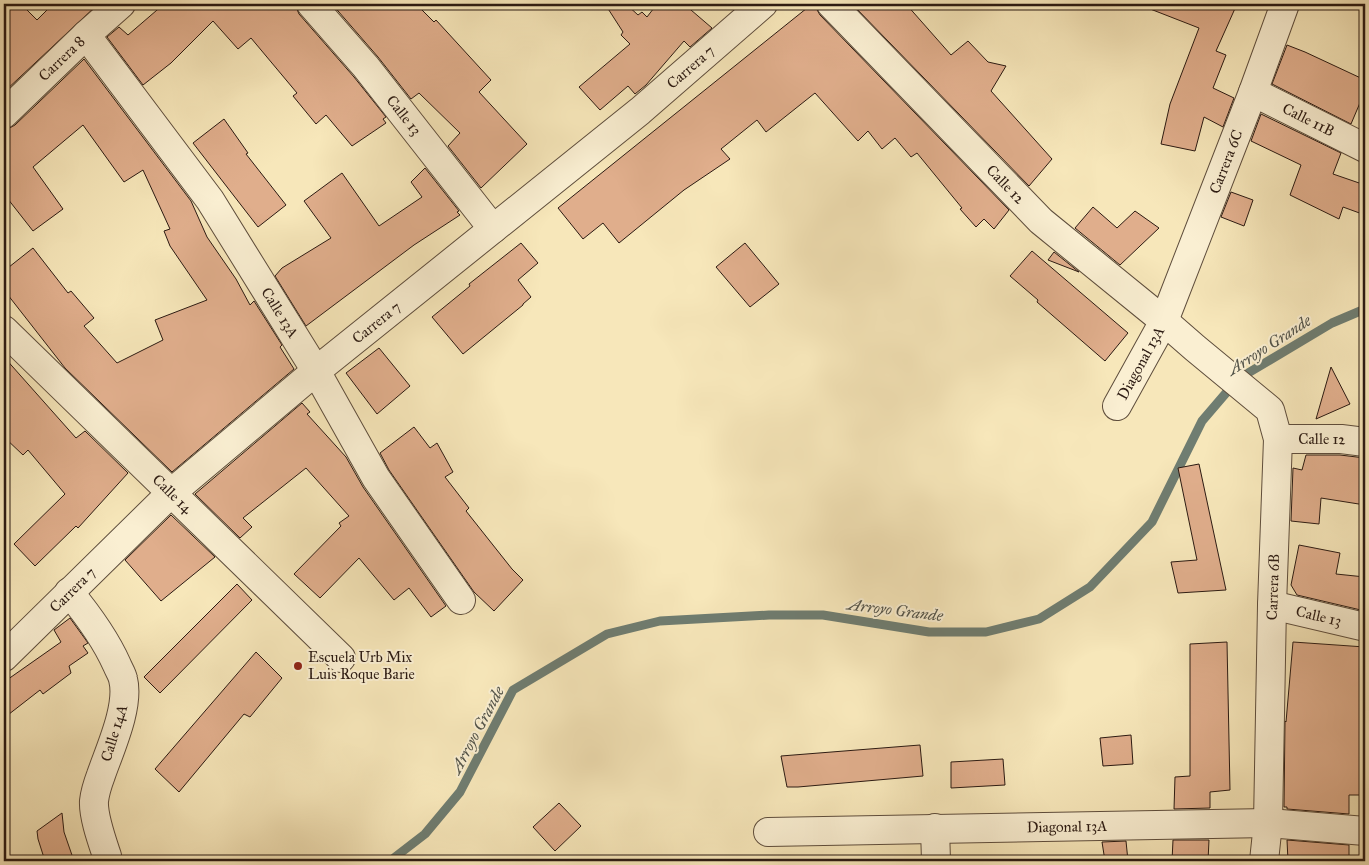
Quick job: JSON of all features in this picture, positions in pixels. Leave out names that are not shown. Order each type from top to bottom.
[{"type":"street","name":"Carrera 8","points":[[4,114],[121,4]]},
{"type":"street","name":"Calle 13","points":[[311,4],[366,67],[493,229]]},
{"type":"street","name":"Carrera 7","points":[[4,657],[170,493],[316,371],[640,111],[763,4]]},
{"type":"street","name":"Calle 12","points":[[831,4],[1041,221],[1195,348]]},
{"type":"street","name":"Carrera 6C","points":[[1164,321],[1285,4]]},
{"type":"street","name":"Calle 13A","points":[[86,35],[210,200],[316,371],[376,478],[461,600]]},
{"type":"street","name":"Calle 11B","points":[[1253,92],[1365,148]]},
{"type":"street","name":"Diagonal 13A","points":[[1117,406],[1164,321]]},
{"type":"street","name":"Calle 14","points":[[4,330],[341,658]]},
{"type":"street","name":"Carrera 6B","points":[[1195,348],[1270,410],[1278,439],[1272,606],[1268,822],[1264,861]]},
{"type":"street","name":"Calle 12","points":[[1278,439],[1365,442]]},
{"type":"street","name":"Calle 14A","points":[[69,592],[94,623],[111,652],[123,679],[125,696],[121,714],[97,785],[94,802],[107,856]]},
{"type":"street","name":"Calle 13","points":[[1272,606],[1365,627]]},
{"type":"street","name":"Diagonal 13A","points":[[768,832],[1268,822],[1365,831]]},
{"type":"street","points":[[936,828],[936,861]]},
{"type":"building","points":[[4,4],[21,4],[37,20],[53,4],[94,4],[96,6],[4,92]]},
{"type":"building","points":[[164,4],[296,4],[299,14],[386,117],[383,119],[386,123],[352,146],[326,115],[316,124],[293,96],[297,93],[251,38],[238,49],[213,21],[171,63],[143,85],[107,37],[119,27],[128,35]]},
{"type":"building","points":[[332,4],[416,4],[434,22],[436,20],[491,80],[479,92],[527,144],[481,188],[448,146],[460,133],[419,93],[411,99]]},
{"type":"building","points":[[605,4],[626,4],[638,15],[642,12],[647,17],[657,4],[684,4],[712,28],[690,47],[684,41],[646,85],[635,94],[628,86],[600,110],[579,87],[630,44],[621,35],[623,32]]},
{"type":"building","points":[[812,4],[816,4],[820,15],[1009,210],[994,229],[984,219],[976,227],[917,153],[911,157],[895,138],[882,149],[868,131],[858,141],[815,93],[766,132],[757,120],[721,149],[730,159],[684,190],[619,243],[603,223],[583,239],[558,208]]},
{"type":"building","points":[[852,4],[906,4],[951,55],[968,41],[988,62],[1006,66],[991,91],[1052,159],[1029,186]]},
{"type":"building","points":[[1140,4],[1237,4],[1216,51],[1226,55],[1213,88],[1234,98],[1223,127],[1204,117],[1195,151],[1161,144],[1170,104],[1199,28]]},
{"type":"building","points":[[1287,45],[1365,80],[1365,91],[1351,124],[1272,84]]},
{"type":"building","points":[[84,59],[191,201],[207,237],[236,279],[250,305],[254,301],[282,345],[280,347],[294,369],[172,472],[65,368],[4,290],[4,271],[33,248],[68,293],[71,291],[94,318],[84,326],[117,363],[163,340],[155,320],[207,300],[170,246],[164,231],[170,229],[143,170],[124,182],[83,125],[33,167],[63,209],[33,231],[4,194],[4,131],[15,125]]},
{"type":"building","points":[[1261,114],[1341,153],[1333,174],[1365,185],[1365,215],[1343,207],[1339,219],[1290,195],[1301,165],[1251,141]]},
{"type":"building","points":[[224,119],[248,153],[246,154],[286,205],[258,227],[193,143]]},
{"type":"building","points":[[425,168],[459,211],[457,212],[460,215],[414,245],[306,326],[275,276],[282,268],[331,238],[304,201],[342,173],[379,226],[422,197],[411,182]]},
{"type":"building","points":[[1231,192],[1253,200],[1244,226],[1221,217]]},
{"type":"building","points":[[1093,207],[1117,228],[1135,211],[1159,228],[1120,265],[1075,228]]},
{"type":"building","points":[[521,243],[538,263],[518,280],[531,297],[463,354],[432,317],[470,286],[469,284]]},
{"type":"building","points":[[745,243],[779,284],[750,307],[716,267]]},
{"type":"building","points":[[1032,251],[1128,333],[1105,361],[1010,276]]},
{"type":"building","points":[[1054,252],[1079,272],[1048,260]]},
{"type":"building","points":[[379,348],[410,386],[377,414],[346,373]]},
{"type":"building","points":[[4,357],[76,438],[85,431],[128,473],[78,528],[76,526],[35,566],[14,544],[65,494],[28,450],[23,455],[4,437]]},
{"type":"building","points":[[1331,367],[1350,404],[1316,419]]},
{"type":"building","points":[[302,403],[310,412],[307,414],[346,457],[363,487],[446,606],[431,617],[409,588],[394,600],[359,558],[320,598],[294,574],[341,526],[339,523],[349,516],[306,468],[243,518],[252,527],[240,538],[195,494]]},
{"type":"building","points":[[414,427],[430,448],[437,443],[453,472],[445,477],[469,508],[466,511],[523,580],[494,611],[474,592],[389,470],[380,453]]},
{"type":"building","points":[[1306,455],[1340,455],[1365,458],[1365,505],[1321,498],[1319,524],[1291,521],[1293,468],[1302,470]]},
{"type":"building","points":[[1199,464],[1226,590],[1178,593],[1171,562],[1197,560],[1178,468]]},
{"type":"building","points":[[171,515],[215,557],[161,601],[125,560]]},
{"type":"building","points":[[1299,545],[1340,553],[1336,574],[1365,577],[1365,611],[1297,595],[1291,585]]},
{"type":"building","points":[[237,584],[252,600],[160,693],[144,677]]},
{"type":"building","points":[[70,618],[88,643],[83,646],[88,653],[69,666],[71,673],[43,694],[40,690],[4,718],[4,682],[61,642],[54,630]]},
{"type":"building","points":[[1227,642],[1230,790],[1210,792],[1210,808],[1174,809],[1175,777],[1190,776],[1190,644]]},
{"type":"building","points":[[1293,642],[1365,647],[1365,795],[1349,795],[1349,814],[1287,809],[1287,807],[1284,807],[1285,721]]},
{"type":"building","points":[[256,652],[282,678],[250,717],[244,714],[179,792],[155,769]]},
{"type":"building","points":[[1131,735],[1133,764],[1103,766],[1100,738]]},
{"type":"building","points":[[920,745],[923,776],[787,787],[781,756]]},
{"type":"building","points":[[1003,759],[1005,785],[951,788],[951,762]]},
{"type":"building","points":[[559,803],[581,826],[555,851],[533,827]]},
{"type":"building","points":[[62,813],[64,832],[74,861],[45,861],[37,831]]},
{"type":"building","points":[[1173,840],[1209,840],[1208,861],[1172,861]]},
{"type":"building","points":[[1287,840],[1349,845],[1349,856],[1324,856],[1324,861],[1288,861]]},
{"type":"building","points":[[1126,841],[1128,861],[1105,861],[1102,842]]},
{"type":"waterway","name":"Arroyo Grande","points":[[390,861],[425,834],[460,792],[513,690],[607,634],[660,621],[769,615],[823,615],[929,632],[986,632],[1039,619],[1090,587],[1152,522],[1202,421],[1238,379],[1332,323],[1365,309]]},
{"type":"place","name":"Escuela Urb Mix Luis Roque Barie","points":[[298,666]]}]
